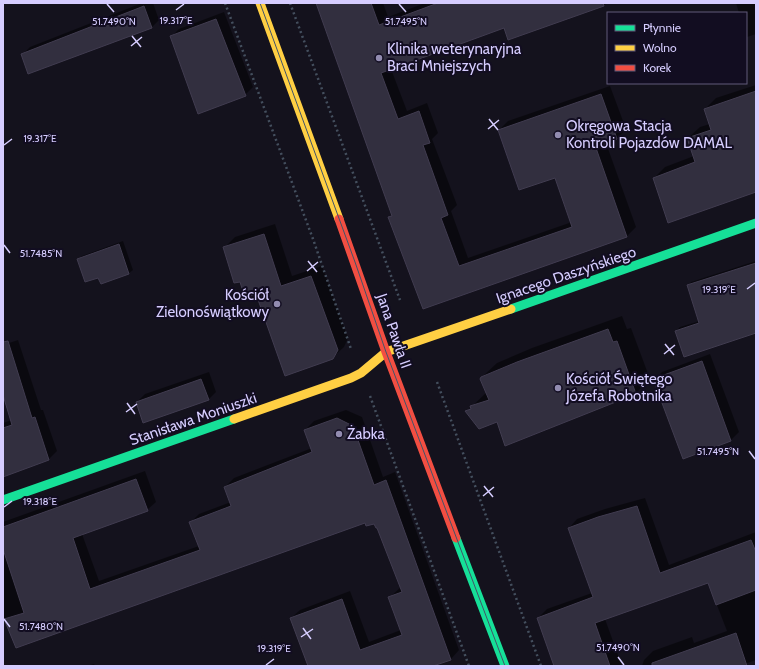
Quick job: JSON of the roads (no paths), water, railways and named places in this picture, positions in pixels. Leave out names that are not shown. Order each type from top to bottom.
[{"type":"street","name":"Jana Pawła II","points":[[260,3],[355,262],[386,352],[505,666]]},
{"type":"street","name":"Ignacego Daszyńskiego","points":[[386,352],[756,223]]},
{"type":"street","name":"Stanisława Moniuszki","points":[[3,500],[351,378],[361,373],[386,352]]},
{"type":"tram line","points":[[260,3],[355,262],[386,352],[505,666]]},
{"type":"place","name":"Klinika weterynaryjna Braci Mniejszych","points":[[379,58]]},
{"type":"place","name":"Okręgowa Stacja Kontroli Pojazdów DAMAL","points":[[558,135]]},
{"type":"place","name":"Kościół Zielonoświątkowy","points":[[277,304]]},
{"type":"place","name":"Kościół Świętego Józefa Robotnika","points":[[558,388]]},
{"type":"place","name":"Żabka","points":[[339,434]]}]
